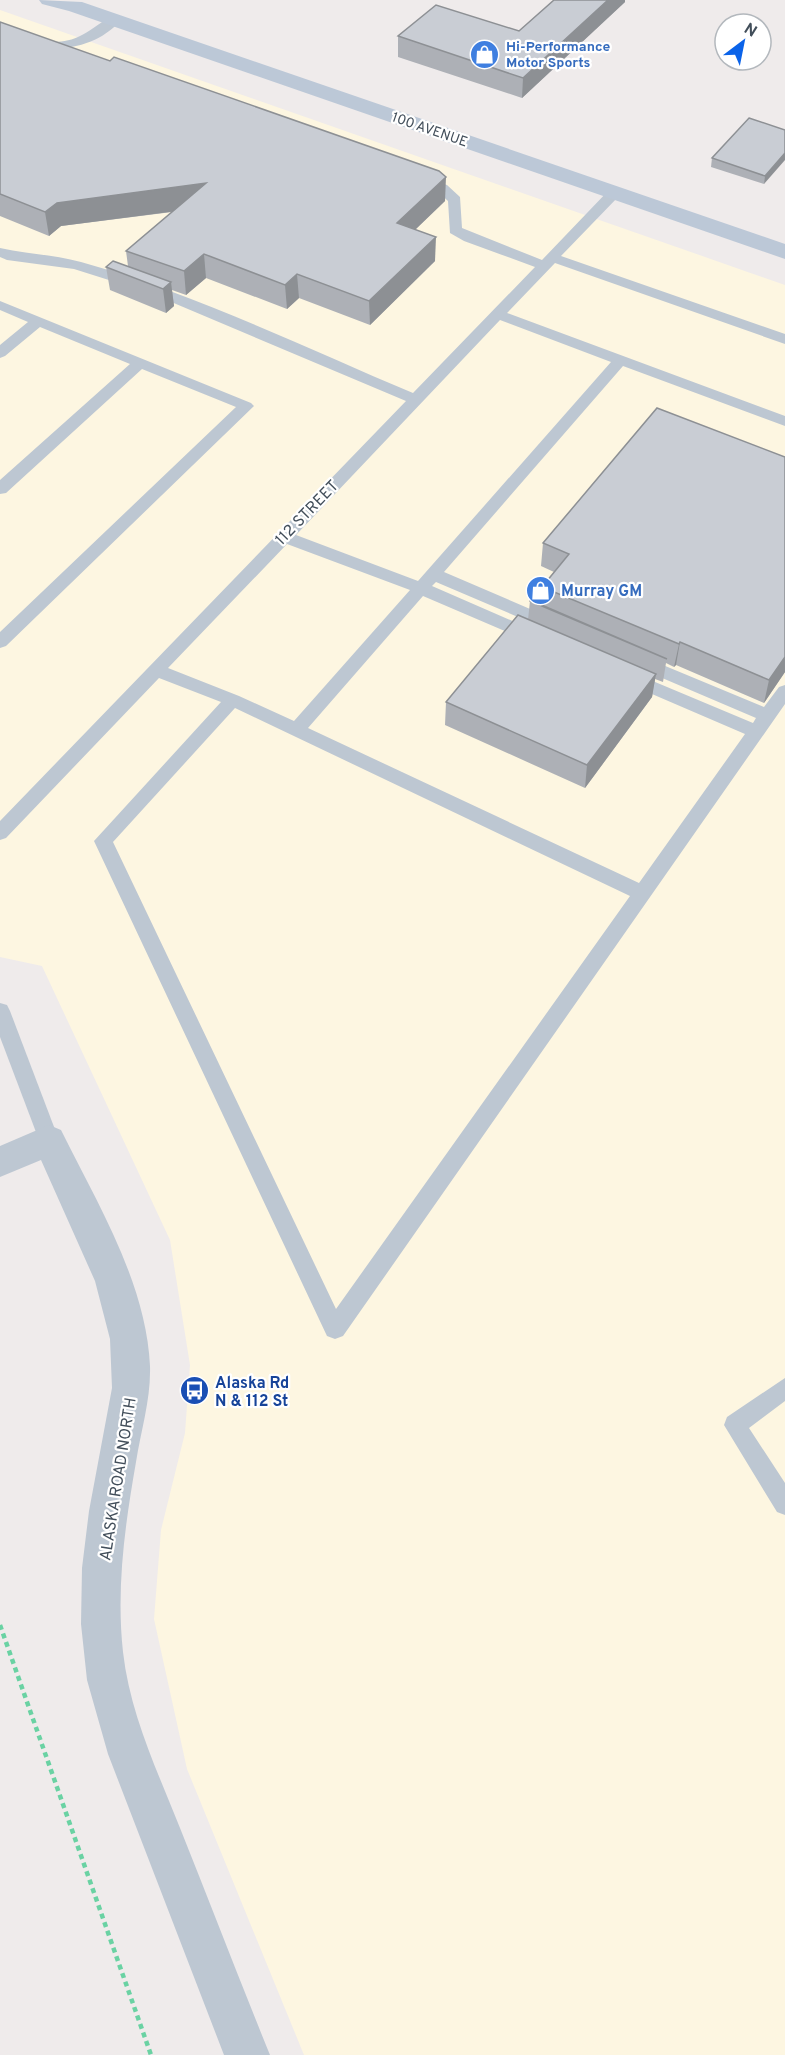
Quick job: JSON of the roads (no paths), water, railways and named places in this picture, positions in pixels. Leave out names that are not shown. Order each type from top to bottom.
[{"type":"main road","name":"100 AVENUE","points":[[49,0],[70,3],[614,193],[784,249]]},
{"type":"street","points":[[0,1162],[49,1140]]},
{"type":"street","name":"ALASKA ROAD NORTH","points":[[49,1140],[103,1258],[121,1308],[132,1362],[130,1406],[118,1452],[105,1533],[100,1611],[107,1681],[124,1739],[247,2055]]},
{"type":"lane","points":[[0,34],[48,47],[71,46],[91,38],[115,20]]},
{"type":"lane","points":[[410,176],[442,188],[455,200],[455,230],[469,238],[547,261],[785,339]]},
{"type":"lane","name":"112 STREET","points":[[0,833],[614,193]]},
{"type":"lane","points":[[0,268],[6,254],[76,266],[155,290],[414,399]]},
{"type":"lane","points":[[0,305],[246,406],[0,642]]},
{"type":"lane","points":[[496,314],[785,422]]},
{"type":"lane","points":[[0,353],[39,320]]},
{"type":"lane","points":[[296,730],[621,360]]},
{"type":"lane","points":[[0,489],[141,362]]},
{"type":"lane","points":[[283,536],[421,588],[551,644]]},
{"type":"lane","points":[[433,574],[563,629]]},
{"type":"lane","points":[[627,657],[768,716]]},
{"type":"lane","points":[[156,669],[233,700],[642,893]]},
{"type":"lane","points":[[616,672],[757,732]]},
{"type":"lane","points":[[233,700],[103,841],[335,1329],[785,691]]},
{"type":"lane","name":"ALASKA ROAD NORTH","points":[[0,1011],[49,1140]]},
{"type":"lane","points":[[785,1388],[735,1425],[785,1504]]},
{"type":"place","name":"Hi-Performance Motor Sports","points":[[485,54]]},
{"type":"place","name":"Murray GM","points":[[540,590]]},
{"type":"place","name":"Alaska Rd N & 112 St","points":[[194,1391]]}]
